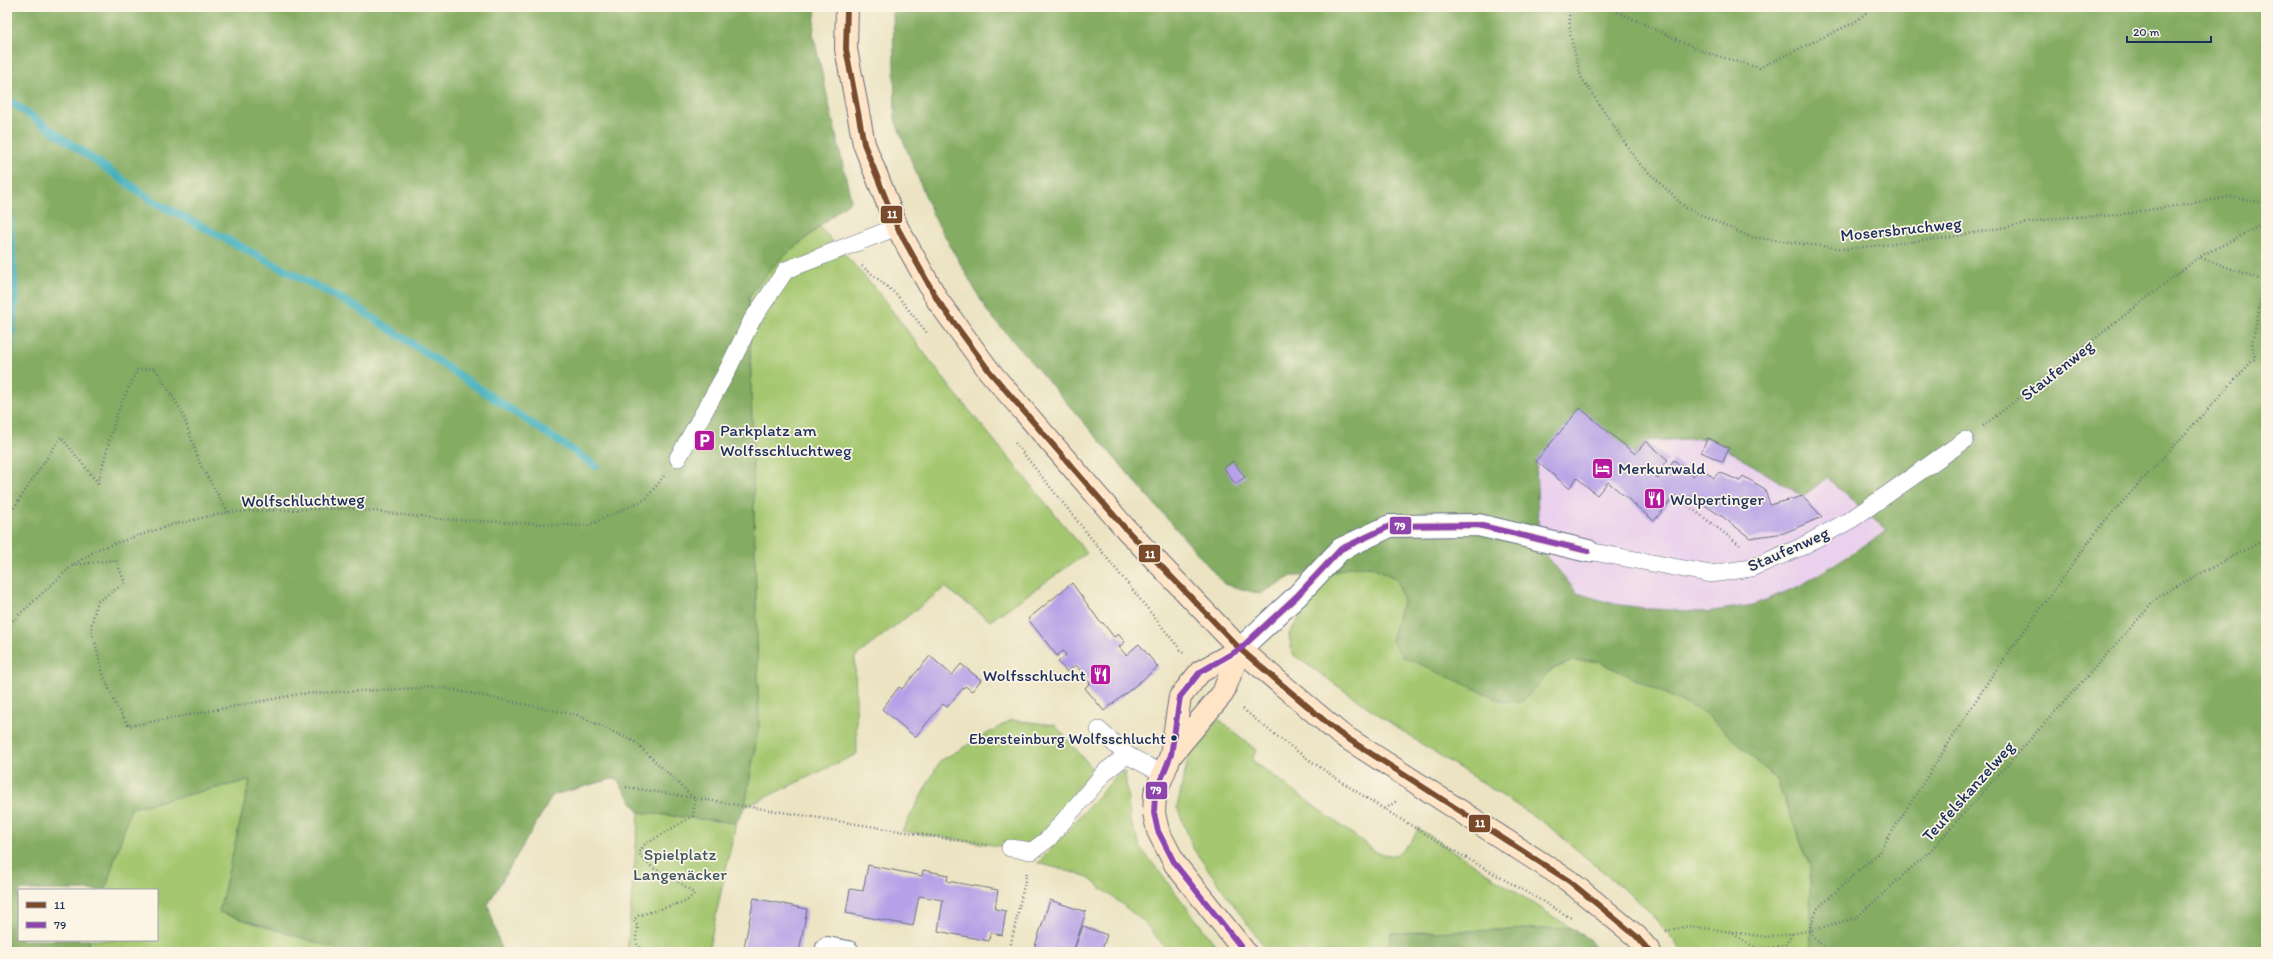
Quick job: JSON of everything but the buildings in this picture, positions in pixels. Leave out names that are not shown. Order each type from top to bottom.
[{"type":"main road","points":[[847,7],[846,49],[864,144],[897,227],[938,301],[990,372],[1124,527],[1240,649],[1339,733],[1569,881],[1643,944]]},
{"type":"main road","points":[[1240,649],[1200,672],[1180,698],[1167,764],[1155,794],[1154,813],[1158,831],[1175,864],[1245,952]]},
{"type":"main road","points":[[1167,764],[1223,693],[1240,649]]},
{"type":"street","name":"Staufenweg","points":[[1240,649],[1296,596],[1341,549],[1390,526],[1478,526],[1588,551]]},
{"type":"street","points":[[826,952],[827,948],[848,952]]},
{"type":"lane","points":[[678,458],[726,373],[752,320],[786,270],[897,227]]},
{"type":"lane","name":"Staufenweg","points":[[1588,551],[1711,574],[1751,568],[1799,548],[1852,519],[1966,440]]},
{"type":"lane","points":[[1099,730],[1127,755],[1167,764]]},
{"type":"lane","points":[[1010,848],[1032,851],[1048,839],[1106,771],[1127,755]]},
{"type":"path","name":"Mosersbruchweg","points":[[1569,7],[1570,34],[1581,77],[1638,162],[1686,208],[1750,237],[1845,250],[1946,238],[2056,218],[2118,215],[2231,197],[2266,203]]},
{"type":"path","points":[[1607,7],[1704,52],[1759,68],[1855,22],[1872,7]]},
{"type":"path","name":"Staufenweg","points":[[1966,440],[2199,257],[2266,223]]},
{"type":"path","points":[[841,248],[896,294],[930,337]]},
{"type":"path","points":[[1828,952],[1809,931],[1817,909],[1879,852],[1992,677],[2101,525],[2255,358],[2252,343],[2265,281],[2199,257]]},
{"type":"path","points":[[7,518],[61,437],[98,483],[117,414],[136,370],[155,368],[182,412],[200,464],[228,512]]},
{"type":"path","points":[[1010,437],[1200,672]]},
{"type":"path","name":"Wolfschluchtweg","points":[[7,626],[73,564],[98,550],[164,527],[228,512],[350,508],[435,518],[587,526],[646,499],[678,458]]},
{"type":"path","points":[[1682,502],[1743,548],[1751,568]]},
{"type":"path","name":"Teufelskanzelweg","points":[[1643,944],[1689,926],[1767,936],[1809,931],[1856,918],[1929,852],[2160,595],[2266,538]]},
{"type":"path","points":[[73,564],[116,560],[125,583],[97,602],[91,627],[104,677],[117,707],[129,726],[300,694],[439,687],[576,715],[635,742],[695,799]]},
{"type":"path","points":[[1223,693],[1284,743],[1385,809],[1577,923]]},
{"type":"path","points":[[626,787],[1010,848]]},
{"type":"path","points":[[675,952],[640,948],[637,944],[636,938],[638,927],[634,921],[637,916],[687,901],[694,894],[684,884],[644,862],[639,853],[644,845],[693,816],[695,799]]},
{"type":"path","points":[[1009,952],[1032,851]]},
{"type":"path","points":[[1729,931],[1750,946],[1765,949],[1784,945],[1793,933]]},
{"type":"shaded area","points":[[1580,408],[1646,441],[1708,438],[1803,495],[1827,478],[1887,531],[1848,554],[1800,586],[1753,605],[1706,612],[1652,609],[1614,604],[1577,593],[1539,546],[1536,461]]},
{"type":"green space","points":[[7,7],[816,7],[813,34],[851,200],[776,263],[749,296],[759,725],[745,807],[736,823],[639,812],[616,778],[553,795],[488,904],[502,952],[346,952],[219,912],[250,780],[131,808],[105,889],[18,889],[18,941],[90,941],[86,952],[7,952]]},
{"type":"green space","points":[[893,7],[2266,7],[2266,952],[1811,952],[1810,866],[1777,780],[1705,713],[1598,661],[1572,661],[1551,670],[1523,701],[1504,702],[1402,656],[1391,640],[1403,602],[1397,579],[1371,566],[1349,567],[1326,576],[1292,576],[1260,594],[1224,584],[987,311],[933,215],[895,120]],"holes":[[[1580,409],[1635,454],[1646,441],[1708,438],[1803,496],[1827,478],[1887,531],[1800,586],[1753,605],[1706,612],[1652,609],[1614,604],[1577,593],[1539,546],[1536,461]]]},
{"type":"green space","points":[[820,227],[875,288],[950,387],[1087,553],[990,621],[945,587],[855,657],[857,754],[745,807],[759,725],[749,295],[776,263]]},
{"type":"green space","points":[[1371,566],[1397,579],[1403,602],[1391,640],[1523,701],[1551,670],[1572,661],[1598,661],[1705,713],[1777,780],[1810,866],[1811,952],[1684,952],[1644,906],[1546,824],[1408,735],[1292,654],[1289,634],[1326,576],[1349,567]]},
{"type":"green space","points":[[1011,720],[1055,725],[1092,768],[1032,851],[902,831],[940,761]]},
{"type":"green space","points":[[1220,720],[1256,750],[1252,760],[1378,853],[1396,856],[1412,841],[1418,828],[1571,928],[1392,933],[1385,952],[1268,952],[1194,850],[1177,807],[1189,754],[1206,727]]},
{"type":"green space","points":[[1120,772],[1125,772],[1130,820],[1141,848],[1221,952],[1169,952],[1143,921],[1086,876],[1038,863]]},
{"type":"green space","points":[[250,780],[219,912],[346,952],[86,952],[90,941],[158,941],[158,889],[105,889],[131,808]]},
{"type":"green space","name":"Spielplatz Langenäcker","points":[[639,812],[736,823],[708,952],[627,952]]},
{"type":"green space","points":[[1571,928],[1589,939],[1598,952],[1385,952],[1392,933]]},
{"type":"waterway","points":[[7,99],[153,201],[358,308],[596,466]]},
{"type":"waterway","points":[[7,190],[15,294],[7,378]]},
{"type":"transit line","name":"11","points":[[847,7],[846,49],[864,144],[897,227],[938,301],[990,372],[1124,527],[1240,649],[1339,733],[1569,881],[1636,936],[1650,952]]},
{"type":"transit line","name":"79","points":[[1245,952],[1175,864],[1158,831],[1154,813],[1155,794],[1171,755],[1180,697],[1200,672],[1240,649],[1297,596],[1341,549],[1390,526],[1478,525],[1588,551]]},
{"type":"place","name":"Parkplatz am Wolfsschluchtweg","points":[[704,440]]},
{"type":"place","name":"Merkurwald","points":[[1603,468]]},
{"type":"place","name":"Wolpertinger","points":[[1655,499]]},
{"type":"place","name":"Wolfsschlucht","points":[[1101,675]]},
{"type":"place","name":"Ebersteinburg Wolfsschlucht","points":[[1174,738]]}]
